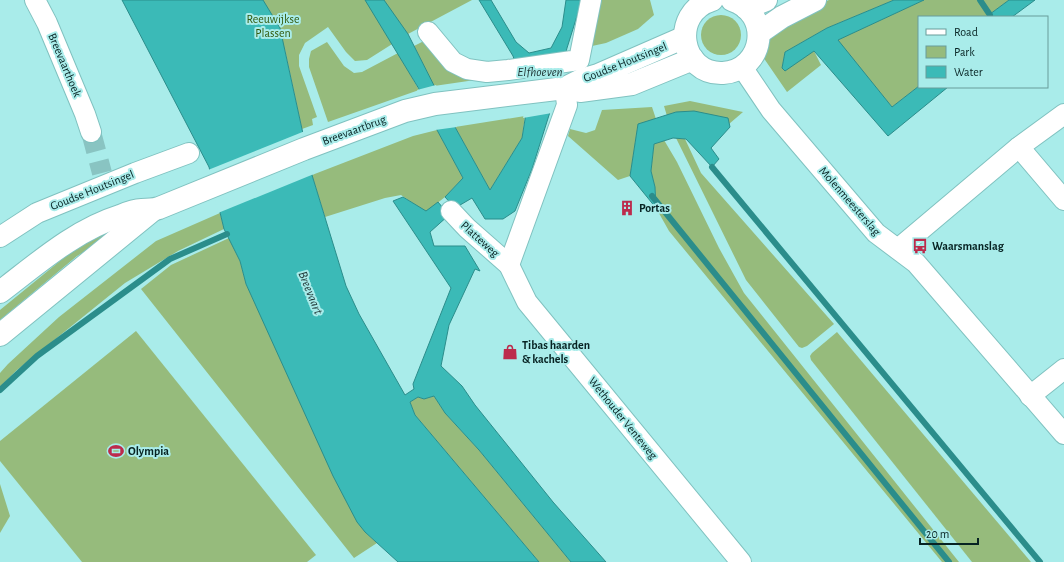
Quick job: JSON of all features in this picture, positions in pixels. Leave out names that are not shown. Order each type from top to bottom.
[{"type":"main road","points":[[759,33],[782,17],[814,0]]},
{"type":"main road","points":[[704,2],[690,16],[686,26],[685,37],[688,51],[693,60],[703,68],[716,72],[730,72],[742,67],[748,62],[757,48],[759,33],[748,3]]},
{"type":"main road","name":"Goudse Houtsingel","points":[[562,88],[598,75],[685,37]]},
{"type":"main road","name":"Goudse Houtsingel","points":[[562,88],[582,92],[632,84],[693,60]]},
{"type":"main road","name":"Breevaartbrug","points":[[156,209],[304,149],[405,111],[435,104],[562,88]]},
{"type":"main road","points":[[0,292],[56,250],[86,230],[119,216],[139,210],[156,209]]},
{"type":"main road","points":[[0,334],[156,209]]},
{"type":"street","name":"Breevaarthoek","points":[[34,0],[47,23],[91,132]]},
{"type":"street","points":[[428,32],[453,62],[467,69],[487,72],[579,60],[591,0]]},
{"type":"street","name":"Molenmeesterslag","points":[[742,67],[771,110],[876,233],[916,263],[1064,434]]},
{"type":"street","points":[[509,265],[567,106],[562,88]]},
{"type":"street","points":[[898,249],[1019,147],[1064,114]]},
{"type":"street","points":[[1019,147],[1064,200]]},
{"type":"street","name":"Goudse Houtsingel","points":[[0,237],[37,213],[105,179],[189,153]]},
{"type":"street","name":"Platteweg","points":[[451,211],[467,228],[509,265]]},
{"type":"street","name":"Wethouder Venteweg","points":[[509,265],[527,302],[741,562]]},
{"type":"street","points":[[1030,396],[1064,369]]},
{"type":"green space","name":"Reeuwijkse Plassen","points":[[229,0],[472,0],[408,34],[367,60],[355,61],[346,52],[328,27],[305,43],[299,55],[299,66],[317,117],[312,119],[313,125],[302,129],[285,50]]},
{"type":"green space","points":[[597,0],[650,0],[654,15],[638,29],[606,43],[592,46]]},
{"type":"green space","points":[[829,0],[894,0],[827,28],[785,52],[782,68],[814,51],[821,65],[787,92],[763,57],[768,40],[790,17]]},
{"type":"green space","points":[[924,0],[1009,0],[987,16],[918,16],[918,87],[892,107],[837,40]]},
{"type":"green space","points":[[725,15],[732,18],[738,24],[741,35],[740,43],[732,52],[725,55],[717,55],[710,52],[702,43],[701,31],[704,24],[713,16]]},
{"type":"green space","points":[[424,41],[475,80],[434,86],[414,46]]},
{"type":"green space","points":[[327,42],[344,66],[354,73],[362,72],[398,53],[419,90],[328,122],[309,67],[311,51]]},
{"type":"green space","points":[[690,101],[743,112],[729,124],[676,112],[667,116],[664,106]]},
{"type":"green space","points":[[652,107],[656,119],[638,125],[630,176],[618,180],[568,136],[570,129],[586,133],[595,130],[602,110]]},
{"type":"green space","points":[[525,116],[522,138],[490,190],[455,127]]},
{"type":"green space","points":[[437,130],[463,178],[445,197],[426,212],[401,195],[385,198],[325,217],[312,175],[413,136]]},
{"type":"green space","points":[[676,138],[685,139],[701,173],[834,324],[807,346],[802,348],[799,347],[746,280]]},
{"type":"green space","points":[[664,140],[677,162],[719,248],[744,293],[959,562],[942,562],[669,231],[656,208],[655,187],[651,171],[654,144]]},
{"type":"green space","points":[[220,213],[224,229],[178,251],[125,283],[17,370],[0,387],[0,373],[59,317],[156,241]]},
{"type":"green space","points":[[109,225],[116,233],[77,256],[0,320],[0,310],[93,234]]},
{"type":"green space","points":[[229,238],[240,261],[246,284],[365,532],[377,543],[354,558],[141,289],[171,265]]},
{"type":"green space","name":"Olympia","points":[[136,331],[316,555],[307,562],[82,562],[0,461],[0,441]]},
{"type":"green space","points":[[837,332],[1031,562],[972,562],[811,360],[810,356],[812,353]]},
{"type":"green space","points":[[434,396],[445,413],[479,450],[571,562],[539,562],[415,415],[410,402],[418,397],[424,399]]},
{"type":"green space","points":[[0,484],[10,516],[0,533]]},
{"type":"water","name":"Breevaart","points":[[122,0],[263,0],[280,28],[312,175],[346,286],[359,314],[405,395],[414,389],[413,384],[451,288],[393,201],[403,197],[426,211],[438,202],[449,215],[430,232],[434,246],[465,246],[480,271],[475,269],[449,325],[441,366],[462,386],[475,405],[553,502],[606,562],[571,562],[479,450],[445,413],[434,396],[424,399],[418,397],[410,402],[415,415],[539,562],[398,562],[365,532],[357,522],[333,476],[246,284],[240,261],[224,229],[209,167]]},
{"type":"water","name":"Elfhoeven","points":[[365,0],[384,0],[408,34],[455,127],[490,190],[522,138],[528,101],[513,56],[479,0],[491,0],[516,42],[529,53],[551,48],[562,27],[566,0],[582,0],[532,169],[515,211],[503,219],[485,219],[472,198],[455,208],[445,197],[463,178],[437,130],[419,89]]},
{"type":"water","points":[[894,0],[924,0],[838,40],[892,107],[918,87],[918,88],[947,88],[888,136],[814,51],[785,71],[782,68],[785,52],[827,28]]},
{"type":"water","points":[[1009,0],[1035,0],[1013,16],[987,16]]},
{"type":"water","points":[[694,111],[728,118],[730,127],[711,148],[719,159],[712,167],[686,139],[673,138],[654,144],[651,171],[655,187],[656,208],[630,176],[638,124],[676,112]]},
{"type":"pier","points":[[563,71],[552,113],[523,118],[526,101],[517,76]]},
{"type":"pier","points":[[436,85],[457,127],[435,130],[417,90]]},
{"type":"pier","points":[[305,131],[314,174],[218,213],[208,170]]},
{"type":"waterway","points":[[980,0],[990,15]]},
{"type":"waterway","points":[[712,167],[1040,562]]},
{"type":"waterway","points":[[652,196],[949,562]]},
{"type":"waterway","points":[[0,390],[37,356],[170,259],[227,234]]},
{"type":"tunnel","points":[[91,132],[102,173]]},
{"type":"place","name":"Portas","points":[[627,208]]},
{"type":"place","name":"Waarsmanslag","points":[[920,246]]},
{"type":"place","name":"Tibas haarden & kachels","points":[[510,352]]},
{"type":"place","name":"Olympia","points":[[116,451]]}]
